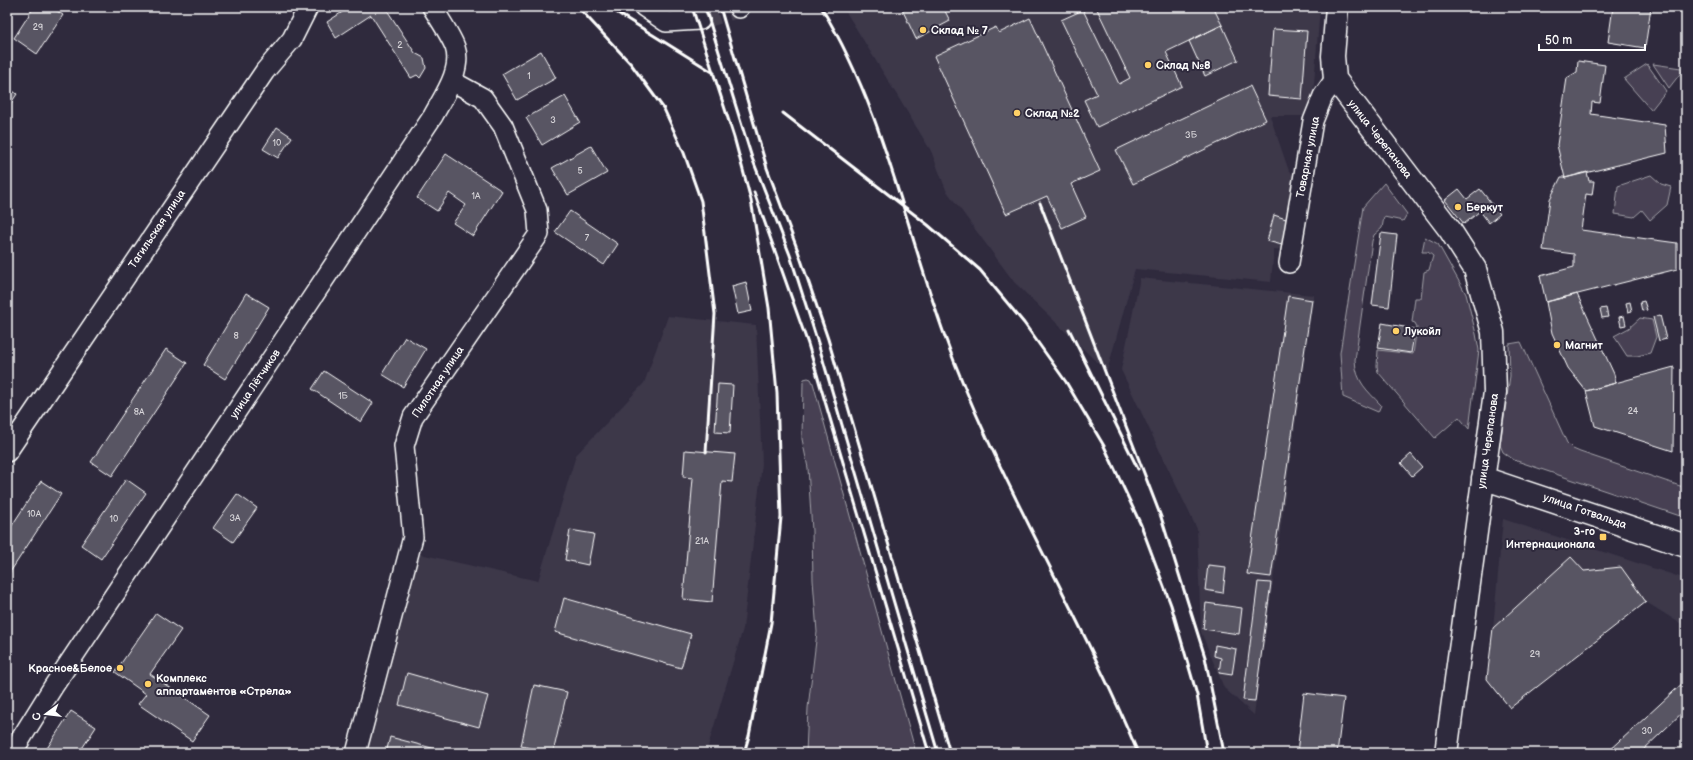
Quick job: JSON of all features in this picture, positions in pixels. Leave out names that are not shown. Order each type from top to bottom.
[{"type":"main road","points":[[1335,80],[1333,56],[1338,7]]},
{"type":"main road","name":"улица Черепанова","points":[[1335,80],[1450,230],[1475,269],[1493,332],[1495,392],[1446,753]]},
{"type":"main road","name":"улица Готвальда","points":[[1483,478],[1686,546]]},
{"type":"street","name":"Тагильская улица","points":[[7,452],[265,71],[292,39],[308,7]]},
{"type":"street","name":"улица Лётчиков","points":[[12,753],[53,687],[433,116],[452,81],[456,68],[456,48],[432,7]]},
{"type":"street","points":[[644,7],[666,22],[700,20]]},
{"type":"street","name":"Товарная улица","points":[[1289,263],[1313,121],[1323,96],[1335,80]]},
{"type":"street","name":"Пилотная улица","points":[[356,753],[413,537],[404,446],[413,418],[539,234],[537,210],[503,126],[483,98],[452,81]]},
{"type":"shaded area","points":[[843,7],[1320,7],[1313,97],[1304,116],[1270,116],[1289,171],[1301,179],[1286,250],[1274,249],[1271,282],[1135,269],[1107,372],[1014,282],[946,190],[931,151]]},
{"type":"shaded area","points":[[1647,64],[1666,91],[1651,110],[1624,79]]},
{"type":"shaded area","points":[[1653,64],[1681,68],[1683,70],[1669,88]]},
{"type":"shaded area","points":[[1651,175],[1661,184],[1671,187],[1667,205],[1650,220],[1642,210],[1634,217],[1615,214],[1618,186]]},
{"type":"shaded area","points":[[1384,183],[1407,214],[1403,221],[1384,217],[1382,228],[1374,235],[1355,360],[1360,380],[1381,405],[1378,412],[1343,397],[1340,353],[1363,207]]},
{"type":"shaded area","points":[[1425,237],[1438,244],[1466,294],[1479,350],[1469,429],[1459,417],[1435,438],[1378,372],[1377,366],[1378,350],[1413,354],[1417,327],[1415,323],[1412,322],[1415,298],[1421,298],[1424,272],[1429,270],[1433,256],[1428,252],[1422,252]]},
{"type":"shaded area","points":[[1140,278],[1314,295],[1254,715],[1224,688],[1201,632],[1197,529],[1121,370]]},
{"type":"shaded area","points":[[668,316],[756,325],[762,464],[743,629],[706,753],[350,753],[403,550],[538,581],[576,455],[644,383]]},
{"type":"shaded area","points":[[1640,318],[1652,320],[1656,337],[1650,353],[1637,356],[1627,356],[1614,336],[1629,328]]},
{"type":"shaded area","points":[[1521,342],[1567,443],[1573,449],[1580,452],[1686,488],[1686,518],[1514,460],[1503,452],[1500,445],[1510,376],[1509,344]]},
{"type":"shaded area","points":[[804,379],[811,379],[813,383],[916,753],[806,753],[808,708],[817,632],[808,468],[802,439],[803,382]]},
{"type":"shaded area","points":[[1503,519],[1686,579],[1686,627],[1646,602],[1510,708],[1487,679]]},
{"type":"building","points":[[34,7],[51,7],[63,15],[37,54],[14,38]]},
{"type":"building","points":[[350,7],[385,7],[415,53],[424,58],[426,68],[420,78],[417,75],[411,78],[371,15],[336,38],[327,22]]},
{"type":"building","name":"Склад № 7","points":[[901,7],[943,7],[950,21],[916,39]]},
{"type":"building","name":"Склад №8","points":[[1096,7],[1213,7],[1222,25],[1166,52],[1182,86],[1097,127],[1084,100],[1097,94],[1061,20],[1083,10],[1119,84],[1130,78]]},
{"type":"building","points":[[1613,7],[1651,7],[1645,48],[1608,42]]},
{"type":"building","name":"Склад №2","points":[[1030,18],[1100,171],[1071,184],[1086,217],[1062,228],[1047,196],[1006,214],[934,56],[996,27],[999,33]]},
{"type":"building","points":[[1222,25],[1238,60],[1205,76],[1189,41]]},
{"type":"building","points":[[1273,29],[1307,31],[1302,99],[1268,96]]},
{"type":"building","points":[[541,51],[556,78],[517,100],[502,74]]},
{"type":"building","points":[[1578,61],[1605,65],[1600,103],[1592,102],[1591,114],[1665,125],[1667,153],[1565,178],[1557,145],[1567,78],[1577,72]]},
{"type":"building","points":[[1250,86],[1266,120],[1133,184],[1116,150]]},
{"type":"building","points":[[7,87],[17,94],[7,109]]},
{"type":"building","points":[[565,96],[580,122],[542,145],[526,118]]},
{"type":"building","points":[[277,127],[292,137],[278,158],[263,149]]},
{"type":"building","points":[[591,146],[607,173],[568,195],[552,168]]},
{"type":"building","points":[[446,154],[502,191],[473,236],[453,223],[466,205],[449,193],[437,211],[417,198]]},
{"type":"building","points":[[1587,172],[1589,181],[1594,181],[1592,195],[1586,194],[1581,230],[1677,243],[1677,269],[1546,302],[1540,276],[1574,267],[1574,254],[1543,250],[1550,199],[1561,177],[1565,178]]},
{"type":"building","points":[[1459,189],[1467,199],[1480,189],[1500,214],[1489,223],[1480,211],[1464,224],[1445,200]]},
{"type":"building","points":[[570,211],[618,244],[604,265],[555,232]]},
{"type":"building","points":[[1274,215],[1289,220],[1282,245],[1267,241]]},
{"type":"building","points":[[1381,233],[1397,235],[1389,307],[1372,305]]},
{"type":"building","points":[[746,282],[752,311],[738,314],[732,286]]},
{"type":"building","points":[[246,293],[269,307],[225,379],[203,365]]},
{"type":"building","points":[[1577,294],[1614,374],[1616,383],[1586,391],[1568,368],[1552,333],[1546,302]]},
{"type":"building","points":[[1288,296],[1312,300],[1271,577],[1247,574]]},
{"type":"building","points":[[1644,301],[1647,310],[1642,311],[1640,302]]},
{"type":"building","points":[[1630,302],[1632,311],[1628,312],[1626,303]]},
{"type":"building","points":[[1606,308],[1608,317],[1602,318],[1600,309]]},
{"type":"building","points":[[1660,315],[1666,339],[1659,341],[1653,317]]},
{"type":"building","points":[[1624,316],[1626,325],[1621,326],[1619,317]]},
{"type":"building","points":[[1382,323],[1415,329],[1411,353],[1378,348]]},
{"type":"building","points":[[405,337],[426,349],[403,387],[382,374]]},
{"type":"building","points":[[166,349],[187,363],[112,476],[91,462]]},
{"type":"building","points":[[1674,367],[1673,451],[1595,426],[1586,391]]},
{"type":"building","points":[[324,371],[373,403],[361,422],[312,389]]},
{"type":"building","points":[[718,384],[733,385],[730,433],[715,432]]},
{"type":"building","points":[[685,450],[735,454],[732,482],[722,481],[712,602],[683,599],[693,478],[683,477]]},
{"type":"building","points":[[1411,454],[1422,467],[1412,476],[1401,463]]},
{"type":"building","points":[[126,479],[146,493],[101,559],[81,545]]},
{"type":"building","points":[[41,481],[61,494],[7,577],[7,533]]},
{"type":"building","points":[[237,494],[257,508],[233,542],[213,528]]},
{"type":"building","points":[[570,530],[594,534],[588,565],[565,560]]},
{"type":"building","points":[[1571,557],[1584,571],[1621,567],[1646,602],[1510,708],[1487,679],[1493,628]]},
{"type":"building","points":[[1208,565],[1226,567],[1223,593],[1205,590]]},
{"type":"building","points":[[1258,582],[1271,583],[1255,701],[1243,700]]},
{"type":"building","points":[[564,598],[691,634],[681,668],[555,632]]},
{"type":"building","points":[[1206,603],[1242,608],[1239,634],[1203,629]]},
{"type":"building","name":"Комплекс аппартаментов «Стрела»","points":[[156,613],[181,630],[150,674],[210,715],[192,741],[138,704],[146,694],[115,672]]},
{"type":"building","points":[[1215,645],[1236,649],[1232,675],[1219,673],[1221,658],[1214,656]]},
{"type":"building","points":[[407,673],[488,696],[479,727],[399,705]]},
{"type":"building","points":[[1686,680],[1686,709],[1640,753],[1607,753]]},
{"type":"building","points":[[534,685],[567,692],[553,753],[521,746]]},
{"type":"building","points":[[1304,693],[1344,698],[1337,753],[1297,753]]},
{"type":"building","points":[[71,711],[96,727],[79,753],[44,753]]},
{"type":"building","points":[[390,737],[451,753],[386,753]]},
{"type":"tunnel","points":[[700,20],[739,8]]},
{"type":"railway","points":[[578,7],[631,64],[664,109],[684,153],[701,201],[715,314],[706,452]]},
{"type":"railway","points":[[608,7],[714,73]]},
{"type":"railway","points":[[692,7],[734,137],[751,200],[769,308],[777,393],[781,517],[771,623],[749,736],[744,753]]},
{"type":"railway","points":[[705,7],[752,158],[790,255],[818,343],[938,753]]},
{"type":"railway","points":[[720,7],[767,168],[798,251],[828,339],[950,753]]},
{"type":"railway","points":[[821,7],[844,49],[864,92],[895,181],[938,317],[954,361],[975,411],[997,460],[1094,655],[1138,753]]},
{"type":"railway","points":[[783,113],[928,225],[980,270],[1024,323],[1066,382],[1104,446],[1141,525],[1171,605],[1197,695],[1207,753]]},
{"type":"railway","points":[[754,192],[808,344],[929,753]]},
{"type":"railway","points":[[1040,203],[1161,517],[1205,657],[1224,753]]},
{"type":"railway","points":[[1069,329],[1138,469]]},
{"type":"place","name":"Склад № 7","points":[[923,30]]},
{"type":"place","name":"Склад №8","points":[[1148,65]]},
{"type":"place","name":"Склад №2","points":[[1017,113]]},
{"type":"place","name":"Беркут","points":[[1458,207]]},
{"type":"place","name":"Лукойл","points":[[1396,331]]},
{"type":"place","name":"Магнит","points":[[1557,345]]},
{"type":"place","name":"3-го Интернационала","points":[[1603,537]]},
{"type":"place","name":"Красное&Белое","points":[[120,668]]},
{"type":"place","name":"Комплекс аппартаментов «Стрела»","points":[[148,684]]}]
